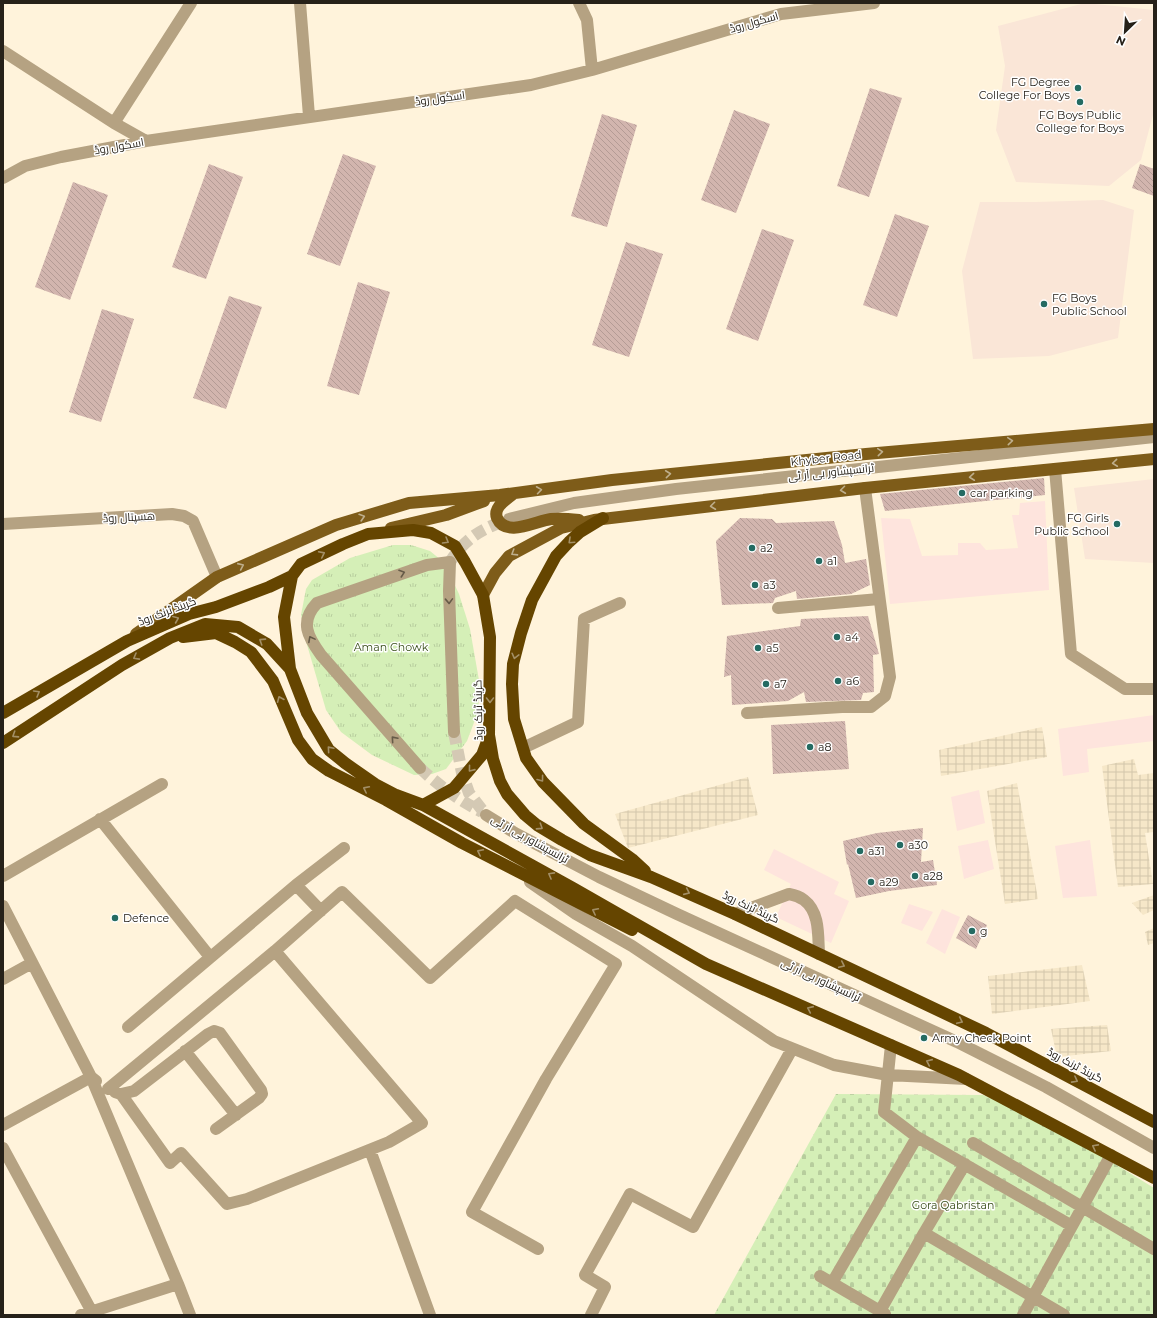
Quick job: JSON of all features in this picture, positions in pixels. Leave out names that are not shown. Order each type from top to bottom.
[{"type":"highway","points":[[598,519],[580,532],[556,556],[532,600],[520,634],[513,664],[512,684],[514,719],[526,758],[543,782],[584,824],[632,860],[651,877]]},
{"type":"highway","name":"گرینڈ ٹرنک روڈ","points":[[3,713],[127,641],[188,614],[216,607],[269,587],[292,576],[301,564],[343,544],[368,534],[413,530],[431,533],[455,546],[483,596],[490,637],[489,735],[493,759],[500,781],[507,794],[531,820],[562,840],[590,855],[651,877],[735,914],[986,1033],[1154,1122]]},
{"type":"highway","points":[[292,576],[284,617],[290,669],[307,713],[329,750],[375,784],[422,805],[566,884],[706,964]]},
{"type":"highway","points":[[3,743],[122,665],[170,638],[205,624],[238,627],[267,644],[290,669]]},
{"type":"highway","points":[[170,638],[216,634],[235,642],[251,652],[272,681],[298,740],[312,759],[330,771],[386,800],[462,843],[668,949],[706,964],[966,1079],[1154,1178]]},
{"type":"highway","points":[[422,805],[454,788],[482,755],[489,735]]},
{"type":"main road","name":"Khyber Road","points":[[500,495],[612,480],[866,454],[1154,429]]},
{"type":"main road","points":[[514,493],[500,504],[496,514],[498,520],[506,526],[513,528],[550,519],[598,519],[864,488],[1154,459]]},
{"type":"main road","points":[[368,534],[446,514],[500,495]]},
{"type":"main road","points":[[127,641],[217,577],[336,524],[409,503],[500,495]]},
{"type":"main road","points":[[483,596],[495,573],[509,556],[561,528],[598,519]]},
{"type":"street","points":[[114,123],[191,3]]},
{"type":"street","points":[[300,3],[309,116]]},
{"type":"street","points":[[579,3],[587,20],[592,70]]},
{"type":"street","name":"اسکول روڈ","points":[[3,178],[25,166],[61,156],[146,141],[309,116],[531,85],[592,70],[781,14],[869,3]]},
{"type":"street","points":[[3,51],[114,123],[146,141]]},
{"type":"street","name":"ٹرانسپشاور بی آر ٹی","points":[[509,519],[567,504],[676,489],[1154,437]]},
{"type":"street","points":[[1055,469],[1071,654],[1125,689],[1154,689]]},
{"type":"street","points":[[747,713],[842,706],[871,706],[885,696],[890,677],[864,488]]},
{"type":"street","name":"ھسپتال روڈ","points":[[3,524],[172,514],[184,516],[193,521],[217,577]]},
{"type":"street","points":[[420,768],[321,656],[311,642],[307,634],[307,625],[309,614],[317,603],[427,565],[450,562],[449,591],[454,732]]},
{"type":"street","points":[[778,608],[879,599]]},
{"type":"street","points":[[523,748],[578,722],[584,619],[620,603]]},
{"type":"street","points":[[3,876],[162,784]]},
{"type":"street","name":"ٹرانسپشاور بی آر ٹی","points":[[486,815],[515,833],[648,901],[964,1046],[1046,1087],[1154,1148]]},
{"type":"street","points":[[100,820],[210,957]]},
{"type":"street","points":[[128,1028],[296,885],[344,848]]},
{"type":"street","points":[[503,864],[576,914],[632,946],[774,1041],[834,1065],[888,1075],[966,1079]]},
{"type":"street","points":[[296,885],[321,912]]},
{"type":"street","points":[[108,1089],[321,912],[342,892],[430,978],[515,901],[616,964],[546,1079],[472,1212],[538,1249]]},
{"type":"street","points":[[735,914],[790,894],[803,899],[815,914],[820,954]]},
{"type":"street","points":[[3,906],[91,1077],[190,1315]]},
{"type":"street","points":[[91,1077],[108,1089],[121,1094],[170,1163],[181,1153],[227,1204],[247,1199],[370,1150],[389,1142],[422,1123],[275,950]]},
{"type":"street","points":[[3,979],[32,963]]},
{"type":"street","points":[[121,1094],[134,1091],[208,1034],[214,1031],[220,1033],[261,1090],[262,1094],[259,1098],[216,1129]]},
{"type":"street","points":[[891,1045],[884,1112],[917,1136],[1072,1226]]},
{"type":"street","points":[[591,1315],[605,1287],[585,1275],[630,1194],[694,1227],[792,1048]]},
{"type":"street","points":[[186,1051],[236,1115]]},
{"type":"street","points":[[3,1125],[91,1077]]},
{"type":"street","points":[[832,1283],[917,1136]]},
{"type":"street","points":[[973,1143],[1154,1249]]},
{"type":"street","points":[[3,1148],[87,1313],[178,1284]]},
{"type":"street","points":[[370,1150],[430,1315]]},
{"type":"street","points":[[1023,1315],[1111,1155]]},
{"type":"street","points":[[820,1276],[883,1313],[924,1233],[965,1164]]},
{"type":"street","points":[[924,1233],[1064,1315]]},
{"type":"shaded area","name":"FG Degree College For Boys","points":[[1085,3],[1154,10],[1154,111],[1141,160],[1109,186],[1016,182],[996,130],[1005,66],[998,26]]},
{"type":"shaded area","name":"FG Boys Public School","points":[[1103,200],[1134,210],[1118,338],[1049,356],[973,359],[962,271],[980,202]]},
{"type":"shaded area","name":"FG Girls Public School","points":[[1154,479],[1154,563],[1085,559],[1074,488]]},
{"type":"shaded area","points":[[1045,501],[1049,590],[890,604],[881,518],[910,519],[922,556],[958,555],[958,543],[980,543],[986,550],[1018,548],[1012,515],[1019,515],[1020,503]]},
{"type":"shaded area","points":[[1154,715],[1154,741],[1087,749],[1089,772],[1063,776],[1058,729]]},
{"type":"shaded area","points":[[1042,727],[1047,757],[941,776],[939,750]]},
{"type":"shaded area","points":[[1134,759],[1138,775],[1154,773],[1154,832],[1145,833],[1153,884],[1118,887],[1102,766]]},
{"type":"shaded area","points":[[748,777],[758,815],[628,848],[615,814]]},
{"type":"shaded area","points":[[1017,783],[1038,899],[1005,904],[987,791]]},
{"type":"shaded area","points":[[979,790],[985,823],[957,831],[951,797]]},
{"type":"shaded area","points":[[988,840],[994,869],[964,879],[958,846]]},
{"type":"shaded area","points":[[1090,840],[1097,896],[1063,898],[1055,846]]},
{"type":"shaded area","points":[[774,849],[839,882],[834,894],[849,901],[831,943],[776,917],[791,884],[764,870]]},
{"type":"shaded area","points":[[1154,895],[1154,910],[1143,915],[1132,903]]},
{"type":"shaded area","points":[[909,904],[933,912],[922,931],[901,923]]},
{"type":"shaded area","points":[[942,909],[960,917],[945,954],[926,943]]},
{"type":"shaded area","points":[[1154,928],[1154,943],[1148,945],[1145,932]]},
{"type":"shaded area","points":[[1082,965],[1090,1001],[992,1014],[988,976]]},
{"type":"shaded area","points":[[1107,1025],[1111,1051],[1057,1057],[1051,1029]]},
{"type":"green space","name":"Aman Chowk","points":[[393,545],[411,545],[430,551],[441,560],[447,569],[459,594],[470,629],[480,686],[478,712],[467,741],[446,769],[432,774],[414,775],[372,755],[341,732],[326,710],[305,638],[301,615],[306,589],[312,580],[350,558]]},
{"type":"green space","name":"Gora Qabristan","points":[[836,1094],[983,1095],[1050,1124],[1154,1188],[1154,1315],[714,1315]]},
{"type":"building","points":[[870,88],[902,98],[869,197],[837,186]]},
{"type":"building","points":[[734,110],[770,124],[736,213],[701,200]]},
{"type":"building","points":[[602,114],[637,125],[607,227],[571,216]]},
{"type":"building","points":[[343,154],[376,166],[340,266],[307,254]]},
{"type":"building","points":[[209,164],[243,177],[206,279],[172,267]]},
{"type":"building","points":[[1140,164],[1154,169],[1154,196],[1132,188]]},
{"type":"building","points":[[73,182],[108,195],[70,300],[35,287]]},
{"type":"building","points":[[895,214],[929,226],[897,317],[863,305]]},
{"type":"building","points":[[762,229],[794,240],[758,341],[726,329]]},
{"type":"building","points":[[626,242],[663,254],[629,357],[592,345]]},
{"type":"building","points":[[358,282],[390,292],[359,395],[327,386]]},
{"type":"building","points":[[229,296],[262,307],[226,409],[193,398]]},
{"type":"building","points":[[102,309],[134,319],[101,422],[69,412]]},
{"type":"building","name":"car parking","points":[[1044,478],[1045,495],[885,511],[880,494]]},
{"type":"building","points":[[740,518],[772,519],[776,523],[834,521],[842,545],[845,563],[866,559],[870,585],[851,594],[797,599],[796,591],[775,598],[773,603],[722,605],[716,541]]},
{"type":"building","points":[[868,616],[879,654],[873,655],[874,692],[863,693],[861,700],[806,702],[804,692],[788,701],[732,705],[731,675],[724,677],[727,636],[800,626],[801,619]]},
{"type":"building","name":"a8","points":[[845,721],[849,769],[773,774],[771,725]]},
{"type":"building","points":[[923,828],[921,862],[933,860],[937,885],[889,891],[856,898],[848,864],[847,865],[843,841],[877,833]]},
{"type":"building","name":"g","points":[[968,915],[987,925],[976,949],[956,938]]},
{"type":"tunnel","points":[[450,562],[462,546],[475,535],[491,526],[509,519]]},
{"type":"tunnel","points":[[454,732],[462,773],[469,793],[486,815]]},
{"type":"tunnel","points":[[420,768],[434,781],[465,803],[482,812]]},
{"type":"place","name":"FG Degree College For Boys","points":[[1078,88]]},
{"type":"place","name":"FG Boys Public College for Boys","points":[[1080,102]]},
{"type":"place","name":"FG Boys Public School","points":[[1044,304]]},
{"type":"place","name":"car parking","points":[[962,493]]},
{"type":"place","name":"FG Girls Public School","points":[[1117,524]]},
{"type":"place","name":"a2","points":[[752,548]]},
{"type":"place","name":"a1","points":[[819,561]]},
{"type":"place","name":"a3","points":[[755,585]]},
{"type":"place","name":"a4","points":[[837,637]]},
{"type":"place","name":"a5","points":[[758,648]]},
{"type":"place","name":"a6","points":[[838,681]]},
{"type":"place","name":"a7","points":[[766,684]]},
{"type":"place","name":"a8","points":[[810,747]]},
{"type":"place","name":"a30","points":[[900,845]]},
{"type":"place","name":"a31","points":[[860,851]]},
{"type":"place","name":"a28","points":[[915,876]]},
{"type":"place","name":"a29","points":[[871,882]]},
{"type":"place","name":"Defence","points":[[115,918]]},
{"type":"place","name":"g","points":[[972,931]]},
{"type":"place","name":"Army Check Point","points":[[924,1038]]}]
